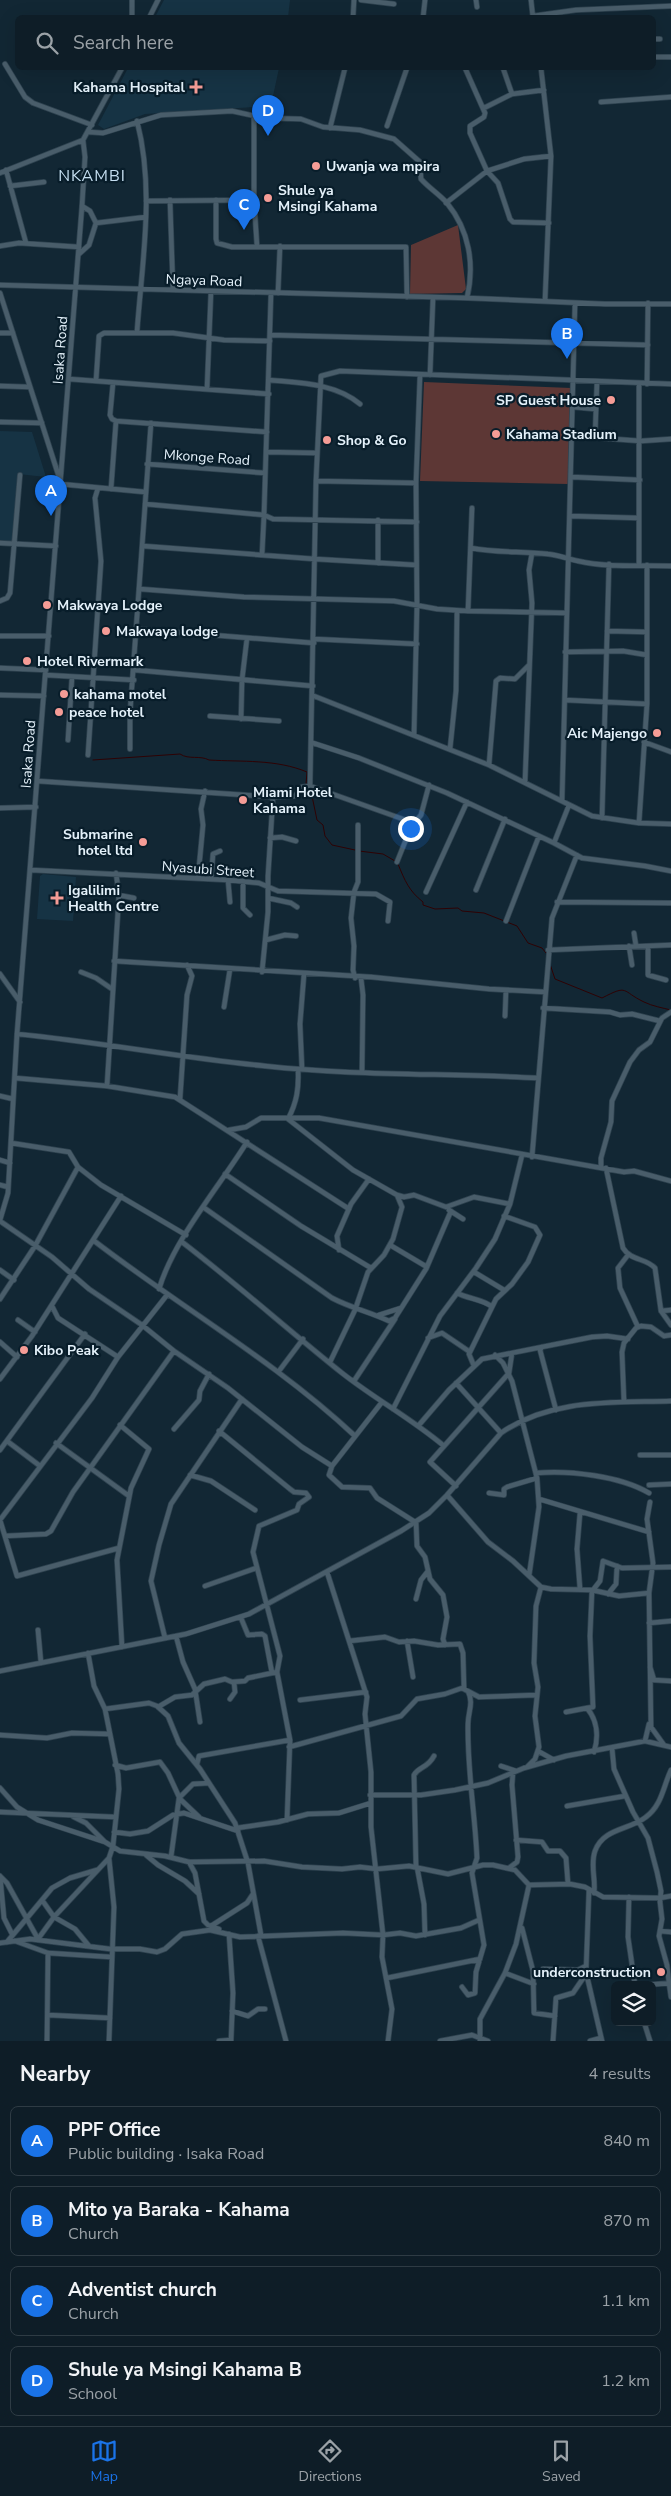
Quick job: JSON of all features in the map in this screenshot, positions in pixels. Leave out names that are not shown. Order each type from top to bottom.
[{"type":"street","points":[[132,0],[132,15]]},
{"type":"street","points":[[150,15],[158,0]]},
{"type":"street","points":[[353,15],[354,0]]},
{"type":"street","points":[[361,0],[394,4]]},
{"type":"street","points":[[423,15],[425,0]]},
{"type":"street","points":[[476,0],[477,7]]},
{"type":"street","points":[[531,0],[533,15]]},
{"type":"street","points":[[631,0],[632,7]]},
{"type":"street","points":[[545,15],[576,10],[671,6]]},
{"type":"street","points":[[656,57],[671,56]]},
{"type":"street","points":[[4,64],[22,92],[33,103],[92,125]]},
{"type":"street","points":[[26,243],[10,186],[2,171],[83,140],[121,70]]},
{"type":"street","points":[[330,128],[344,70]]},
{"type":"street","points":[[386,126],[406,70]]},
{"type":"street","points":[[467,70],[484,108],[484,117],[470,126],[470,133],[487,171],[498,183],[513,222],[549,223]]},
{"type":"street","points":[[504,70],[512,94]]},
{"type":"street","points":[[541,70],[551,156],[545,301]]},
{"type":"street","points":[[484,108],[512,94],[544,90]]},
{"type":"street","points":[[600,102],[671,97]]},
{"type":"street","points":[[89,132],[103,133],[137,121],[162,115],[220,111],[254,116],[300,119],[330,128],[360,130],[394,138],[420,162],[422,181],[446,203],[464,228],[471,266],[468,298]]},
{"type":"street","points":[[254,116],[254,200],[257,246]]},
{"type":"street","points":[[137,121],[145,159],[146,201],[137,332]]},
{"type":"street","name":"Isaka Road","points":[[0,1221],[5,1208],[10,1163],[17,1034],[82,206],[85,157],[83,140]]},
{"type":"street","points":[[446,203],[487,171],[524,159],[551,156]]},
{"type":"street","points":[[10,186],[44,182]]},
{"type":"street","points":[[170,200],[173,290]]},
{"type":"street","points":[[216,200],[218,243],[232,247],[406,247],[407,297]]},
{"type":"street","points":[[146,201],[254,200]]},
{"type":"street","points":[[78,254],[89,245],[96,224],[90,211],[82,206]]},
{"type":"street","points":[[96,224],[146,217]]},
{"type":"street","points":[[0,246],[26,243],[79,247]]},
{"type":"street","points":[[278,293],[280,246]]},
{"type":"street","name":"Ngaya Road","points":[[0,285],[468,298],[574,303],[671,304]]},
{"type":"street","points":[[207,388],[211,291]]},
{"type":"street","points":[[0,293],[60,482],[98,488],[145,492]]},
{"type":"street","points":[[262,555],[271,293]]},
{"type":"street","points":[[430,375],[433,298]]},
{"type":"street","points":[[562,800],[565,652],[572,477],[574,303]]},
{"type":"street","points":[[647,384],[648,303]]},
{"type":"street","points":[[96,381],[99,336],[107,332],[137,332],[270,341]]},
{"type":"street","points":[[0,333],[13,333]]},
{"type":"street","points":[[270,335],[648,345]]},
{"type":"street","points":[[310,786],[314,696],[316,481],[321,376],[334,371],[671,384]]},
{"type":"street","points":[[414,734],[418,522],[416,483],[420,375]]},
{"type":"street","points":[[69,379],[269,394]]},
{"type":"street","points":[[269,380],[321,385],[353,398],[360,404]]},
{"type":"street","points":[[595,438],[597,382]]},
{"type":"street","points":[[113,383],[110,415],[116,421],[267,432]]},
{"type":"street","points":[[639,565],[641,441],[638,430],[640,384]]},
{"type":"street","points":[[0,386],[30,387]]},
{"type":"street","points":[[573,407],[595,409]]},
{"type":"street","points":[[111,489],[116,421]]},
{"type":"street","points":[[0,422],[42,423]]},
{"type":"street","points":[[130,749],[130,713],[135,670],[145,492],[151,423]]},
{"type":"street","points":[[572,436],[641,441],[671,439]]},
{"type":"street","points":[[266,452],[317,453]]},
{"type":"street","name":"Mkonge Road","points":[[147,464],[265,473]]},
{"type":"street","points":[[0,601],[7,598],[10,593],[20,474]]},
{"type":"street","points":[[572,477],[640,480]]},
{"type":"street","points":[[316,481],[416,483]]},
{"type":"street","points":[[88,755],[101,561],[95,498],[98,488]]},
{"type":"street","points":[[145,504],[264,515],[273,519],[418,522]]},
{"type":"street","points":[[468,611],[472,508]]},
{"type":"street","points":[[570,516],[639,518]]},
{"type":"street","points":[[378,520],[378,563]]},
{"type":"street","points":[[0,543],[56,546]]},
{"type":"street","points":[[143,546],[315,559],[416,564]]},
{"type":"street","points":[[471,548],[505,553],[532,552],[609,564],[671,566]]},
{"type":"street","points":[[524,782],[532,593],[529,570],[532,552]]},
{"type":"street","points":[[602,818],[609,564]]},
{"type":"street","points":[[639,822],[647,704],[648,565]]},
{"type":"street","points":[[140,590],[314,600],[394,601],[457,611],[531,614],[567,613]]},
{"type":"street","points":[[450,749],[456,691],[457,611]]},
{"type":"street","points":[[137,629],[247,638],[417,644]]},
{"type":"street","points":[[606,631],[647,632]]},
{"type":"street","points":[[0,636],[49,636]]},
{"type":"street","points":[[241,718],[242,680],[247,638]]},
{"type":"street","points":[[565,652],[623,651],[647,655]]},
{"type":"street","points":[[489,765],[496,681],[500,678],[515,679],[529,665]]},
{"type":"street","points":[[0,668],[72,677],[134,680]]},
{"type":"street","points":[[135,670],[313,686]]},
{"type":"street","points":[[68,740],[72,677]]},
{"type":"street","points":[[0,695],[44,696]]},
{"type":"street","points":[[314,696],[489,765],[592,816],[671,824]]},
{"type":"street","points":[[565,700],[647,704]]},
{"type":"street","points":[[210,716],[279,721]]},
{"type":"street","points":[[644,742],[671,752]]},
{"type":"street","points":[[313,743],[359,758],[429,785],[554,842],[577,856],[671,871]]},
{"type":"street","points":[[37,781],[273,797],[295,796],[302,787],[310,786],[414,823]]},
{"type":"street","points":[[397,862],[414,823],[421,815],[429,785]]},
{"type":"street","points":[[198,878],[203,825],[201,809],[205,791]]},
{"type":"street","points":[[262,972],[266,940],[273,797]]},
{"type":"street","points":[[426,892],[467,802]]},
{"type":"street","points":[[554,842],[570,805]]},
{"type":"street","points":[[0,808],[36,807]]},
{"type":"street","points":[[476,890],[505,820]]},
{"type":"street","points":[[358,825],[358,882],[354,892],[351,924],[354,946],[353,970],[358,978],[363,995],[362,1072]]},
{"type":"street","points":[[506,921],[540,836]]},
{"type":"street","points":[[270,838],[282,837],[296,841]]},
{"type":"street","points":[[211,879],[213,854],[220,851]]},
{"type":"street","points":[[532,1157],[544,992],[552,918],[577,856]]},
{"type":"street","name":"Nyasubi Street","points":[[31,870],[243,881],[259,883],[278,891],[354,892],[380,895],[390,902],[388,921]]},
{"type":"street","points":[[107,1086],[118,895],[116,873]]},
{"type":"street","points":[[228,880],[230,902]]},
{"type":"street","points":[[243,881],[243,908],[250,915]]},
{"type":"street","points":[[118,895],[134,898]]},
{"type":"street","points":[[268,898],[291,903],[297,908]]},
{"type":"street","points":[[557,902],[671,903]]},
{"type":"street","points":[[634,933],[636,946]]},
{"type":"street","points":[[266,940],[285,935],[296,936]]},
{"type":"street","points":[[548,950],[671,945]]},
{"type":"street","points":[[629,946],[632,965]]},
{"type":"street","points":[[648,946],[648,974],[666,980]]},
{"type":"street","points":[[114,961],[544,992]]},
{"type":"street","points":[[180,1099],[188,990],[192,976],[187,965]]},
{"type":"street","points":[[224,1007],[230,969]]},
{"type":"street","points":[[81,972],[96,978],[112,989]]},
{"type":"street","points":[[0,974],[20,1002]]},
{"type":"street","points":[[288,1119],[295,1106],[298,1090],[304,974]]},
{"type":"street","points":[[505,1016],[506,990]]},
{"type":"street","points":[[543,1008],[610,1012],[620,1015],[632,1014],[660,1021]]},
{"type":"street","points":[[671,1012],[666,1014],[660,1021],[650,1042],[639,1050],[630,1062],[615,1093],[604,1168],[622,1244],[628,1255],[655,1268],[662,1311],[671,1325]]},
{"type":"street","points":[[17,1034],[300,1069],[538,1078]]},
{"type":"street","points":[[15,1078],[107,1086],[180,1099],[349,1209]]},
{"type":"street","points":[[0,1096],[13,1099]]},
{"type":"street","points":[[229,1130],[246,1127],[261,1118],[330,1120],[626,1173],[634,1171],[671,1181]]},
{"type":"street","points":[[288,1119],[353,1170],[397,1195],[404,1197],[414,1195],[444,1206],[462,1219]]},
{"type":"street","points":[[159,1289],[163,1276],[186,1235],[224,1174],[247,1142]]},
{"type":"street","points":[[11,1143],[68,1152],[78,1167],[101,1185],[186,1235]]},
{"type":"street","points":[[393,1409],[440,1316],[474,1272],[495,1239],[510,1204],[522,1155]]},
{"type":"street","points":[[0,1160],[10,1163]]},
{"type":"street","points":[[0,1299],[35,1246],[78,1167]]},
{"type":"street","points":[[224,1174],[339,1250],[371,1268]]},
{"type":"street","points":[[339,1250],[336,1236],[349,1209],[369,1179]]},
{"type":"street","points":[[0,1185],[8,1187]]},
{"type":"street","points":[[330,1362],[355,1310],[371,1268],[384,1256],[390,1245],[400,1218],[402,1205],[397,1195]]},
{"type":"street","points":[[0,1379],[35,1332],[121,1196]]},
{"type":"street","points":[[444,1206],[456,1205],[474,1197],[510,1204]]},
{"type":"street","points":[[203,1207],[332,1298],[355,1310],[379,1315],[388,1320],[395,1318]]},
{"type":"street","points":[[354,1381],[427,1267],[451,1211]]},
{"type":"street","points":[[474,1366],[469,1356],[470,1352],[492,1307],[504,1290],[512,1284],[532,1256],[540,1235],[535,1226],[504,1216]]},
{"type":"street","points":[[0,1221],[72,1272],[89,1289],[209,1374],[302,1447],[332,1466]]},
{"type":"street","points":[[93,1240],[167,1295],[278,1371],[309,1395],[355,1436]]},
{"type":"street","points":[[182,1242],[354,1381],[382,1402],[420,1425],[444,1446]]},
{"type":"street","points":[[390,1245],[427,1267]]},
{"type":"street","points":[[628,1255],[618,1268],[618,1279],[638,1327]]},
{"type":"street","points":[[0,1270],[14,1280]]},
{"type":"street","points":[[474,1272],[504,1290]]},
{"type":"street","points":[[457,1293],[468,1299],[485,1302],[492,1307]]},
{"type":"street","points":[[120,1548],[17,1576],[0,1520],[56,1443],[92,1398],[118,1357],[167,1295]]},
{"type":"street","points":[[52,1306],[58,1318],[86,1334],[118,1357]]},
{"type":"street","points":[[379,1315],[402,1308]]},
{"type":"street","points":[[662,1311],[671,1310]]},
{"type":"street","points":[[18,1320],[35,1332]]},
{"type":"street","points":[[624,1402],[622,1352],[624,1342],[638,1327],[649,1326],[664,1336],[671,1336]]},
{"type":"street","points":[[428,1338],[442,1333],[470,1352]]},
{"type":"street","points":[[0,1450],[86,1334]]},
{"type":"street","points":[[420,1425],[456,1383],[482,1359],[601,1336],[628,1339]]},
{"type":"street","points":[[278,1371],[303,1339]]},
{"type":"street","points":[[0,1342],[17,1357]]},
{"type":"street","points":[[543,1346],[540,1350],[542,1364],[556,1410]]},
{"type":"street","points":[[5,1536],[49,1533],[90,1468],[174,1351]]},
{"type":"street","points":[[456,1486],[430,1463],[509,1373],[512,1353]]},
{"type":"street","points":[[495,1355],[509,1373],[524,1420],[537,1476],[539,1499],[529,1576]]},
{"type":"street","points":[[174,1430],[199,1400],[200,1391],[209,1374]]},
{"type":"street","points":[[456,1383],[501,1433]]},
{"type":"street","points":[[164,1638],[151,1582],[170,1504],[242,1399]]},
{"type":"street","points":[[0,1671],[176,1636],[241,1618],[327,1572],[429,1513],[448,1495],[501,1433],[524,1420],[587,1403],[671,1401]]},
{"type":"street","points":[[382,1402],[332,1466],[329,1475],[338,1485],[368,1487],[377,1498],[415,1521]]},
{"type":"street","points":[[120,1426],[149,1449],[133,1481],[117,1566],[122,1647]]},
{"type":"street","points":[[219,1431],[294,1492],[306,1494],[309,1497],[299,1504],[297,1510],[259,1527],[253,1550],[256,1568],[279,1652],[274,1672]]},
{"type":"street","points":[[7,1441],[40,1466]]},
{"type":"street","points":[[56,1443],[129,1496]]},
{"type":"street","points":[[640,1455],[671,1455]]},
{"type":"street","points":[[488,1493],[502,1495],[507,1487],[555,1471],[614,1480],[633,1485],[649,1493]]},
{"type":"street","points":[[190,1475],[211,1482],[255,1510]]},
{"type":"street","points":[[649,1485],[671,1484]]},
{"type":"street","points":[[448,1495],[488,1542],[541,1587],[593,1590],[619,1596],[649,1593]]},
{"type":"street","points":[[539,1499],[580,1513],[649,1532]]},
{"type":"street","points":[[650,1502],[647,1516],[653,1568],[649,1593],[651,1727],[665,1746]]},
{"type":"street","points":[[580,1513],[577,1549],[580,1589]]},
{"type":"street","points":[[415,1521],[418,1546],[425,1558],[430,1579],[443,1595],[447,1617],[443,1639],[445,1645]]},
{"type":"street","points":[[566,1712],[593,1707],[590,1636],[593,1590],[601,1578],[601,1562],[622,1568],[671,1567]]},
{"type":"street","points":[[608,1594],[616,1584],[617,1566]]},
{"type":"street","points":[[205,1586],[256,1568]]},
{"type":"street","points":[[416,1600],[420,1583],[428,1571]]},
{"type":"street","points":[[327,1572],[366,1692],[370,1795],[383,1935],[382,1949],[392,2009],[388,2041]]},
{"type":"street","points":[[525,1768],[535,1759],[538,1751],[535,1716],[538,1687],[534,1667],[535,1617],[541,1587]]},
{"type":"street","points":[[241,1618],[248,1635],[265,1635],[290,1740],[286,1820]]},
{"type":"street","points":[[649,1623],[671,1621]]},
{"type":"street","points":[[38,1630],[41,1662]]},
{"type":"street","points":[[176,1636],[183,1662],[195,1692],[200,1722]]},
{"type":"street","points":[[349,1641],[380,1637],[399,1642],[407,1641],[462,1646],[466,1690],[472,1704],[468,1722],[477,1860],[472,1873],[484,1945],[476,1972],[476,1993],[468,1995],[462,1987]]},
{"type":"street","points":[[407,1641],[413,1677]]},
{"type":"street","points":[[269,1654],[279,1652]]},
{"type":"street","points":[[38,1940],[54,1917],[109,1858],[113,1846],[119,1789],[105,1709],[94,1686],[88,1653]]},
{"type":"street","points":[[649,1664],[654,1680],[671,1681]]},
{"type":"street","points":[[158,1707],[175,1697],[192,1695],[204,1684],[223,1679],[234,1682],[274,1672]]},
{"type":"street","points":[[230,1698],[235,1692],[234,1682]]},
{"type":"street","points":[[289,1747],[401,1716],[420,1697],[466,1690],[476,1696],[493,1698],[536,1695]]},
{"type":"street","points":[[300,1700],[366,1692]]},
{"type":"street","points":[[645,1741],[648,1734],[650,1700]]},
{"type":"street","points":[[105,1709],[149,1703],[158,1707],[168,1716],[179,1743],[197,1765],[238,1829],[248,1863],[260,1936],[286,2041]]},
{"type":"street","points":[[587,1708],[595,1717],[597,1741],[594,1752]]},
{"type":"street","points":[[0,1735],[46,1738],[72,1733],[109,1734]]},
{"type":"street","points":[[197,1765],[199,1756],[290,1740]]},
{"type":"street","points":[[370,1795],[436,1793],[494,1781],[525,1768],[554,1760],[645,1741],[671,1747]]},
{"type":"street","points":[[612,1748],[614,1769],[625,1796],[650,1843],[661,1891],[662,1919],[660,1941],[667,1965],[671,1997]]},
{"type":"street","points":[[538,1751],[554,1760]]},
{"type":"street","points":[[425,1935],[424,1904],[416,1866],[415,1773],[430,1765],[434,1756]]},
{"type":"street","points":[[115,1765],[130,1768],[160,1762],[168,1773],[179,1798],[204,1820]]},
{"type":"street","points":[[501,1766],[515,1772]]},
{"type":"street","points":[[594,1894],[593,1863],[598,1844],[604,1837],[646,1817],[661,1799],[671,1770]]},
{"type":"street","points":[[509,1868],[517,1862],[515,1772]]},
{"type":"street","points":[[171,1857],[179,1798],[193,1784],[209,1783]]},
{"type":"street","points":[[0,1788],[10,1800],[38,1820],[106,1842],[120,1851],[171,1857],[189,1862],[248,1863],[264,1861],[302,1867],[377,1869],[416,1866],[448,1874],[488,1864],[509,1868],[517,1872],[529,1886]]},
{"type":"street","points":[[568,1806],[625,1796]]},
{"type":"street","points":[[114,1832],[130,1834],[148,1831],[176,1814],[188,1814],[238,1829],[308,1814],[339,1813],[371,1804]]},
{"type":"street","points":[[0,1812],[115,1817]]},
{"type":"street","points":[[66,1814],[83,1820],[106,1842]]},
{"type":"street","points":[[516,1840],[542,1842],[548,1851],[560,1851],[566,1858],[568,1884]]},
{"type":"street","points":[[143,1853],[158,1865],[185,1881],[200,1895]]},
{"type":"street","points":[[108,2041],[110,1949],[114,1907],[109,1858]]},
{"type":"street","points":[[189,1862],[195,1873],[203,1918],[211,1926],[237,1937],[343,1933],[383,1935],[400,1933],[416,1936],[461,1928],[479,1920]]},
{"type":"street","points":[[7,1942],[42,1900],[59,1884],[70,1878],[98,1870]]},
{"type":"street","points":[[0,1876],[7,1883],[38,1940]]},
{"type":"street","points":[[0,1876],[3,1909],[12,1934]]},
{"type":"street","points":[[529,1886],[568,1884],[590,1890],[594,1894],[603,1897],[660,1898],[671,1896]]},
{"type":"street","points":[[480,2040],[480,2019],[505,1973],[522,1926],[529,1886]]},
{"type":"street","points":[[553,2041],[556,1998],[573,1993],[584,1979],[590,1890]]},
{"type":"street","points":[[211,1926],[247,1903],[253,1893]]},
{"type":"street","points":[[629,1898],[628,1938],[634,1981]]},
{"type":"street","points":[[42,1900],[54,1917],[75,1929],[89,1946]]},
{"type":"street","points":[[522,1926],[530,1956],[534,1984],[534,2013],[555,2016]]},
{"type":"street","points":[[0,1943],[38,1940],[110,1949],[140,1949],[156,1952],[165,1949],[182,1934],[210,1930],[229,1934]]},
{"type":"street","points":[[660,1931],[671,1932]]},
{"type":"street","points":[[220,2041],[231,2040],[233,1989],[229,1934]]},
{"type":"street","points":[[15,1941],[48,1953],[111,1957]]},
{"type":"street","points":[[47,2041],[48,1953]]},
{"type":"street","points":[[387,1978],[480,1959]]},
{"type":"street","points":[[543,1969],[586,1969]]},
{"type":"street","points":[[586,1969],[601,2040],[590,2041]]},
{"type":"street","points":[[505,1973],[534,1984]]},
{"type":"street","points":[[656,1984],[670,1983]]},
{"type":"street","points":[[232,2010],[249,2016],[258,2010],[264,2009]]},
{"type":"street","points":[[48,2015],[110,2018]]},
{"type":"street","points":[[645,2026],[650,2041]]},
{"type":"street","points":[[440,2041],[472,2035],[480,2040],[488,2041]]},
{"type":"shaded area","points":[[164,0],[290,0],[288,15],[156,15]]},
{"type":"shaded area","name":"Kahama Hospital","points":[[127,70],[279,70],[270,110],[254,107],[145,114],[104,129],[98,125]]},
{"type":"shaded area","points":[[458,225],[466,289],[462,293],[410,294],[411,245]]},
{"type":"shaded area","name":"Kahama Stadium","points":[[424,382],[571,388],[568,484],[420,481]]},
{"type":"shaded area","points":[[0,431],[32,432],[46,477],[18,474],[13,543],[0,542]]},
{"type":"shaded area","name":"Igalilimi Health Centre","points":[[43,874],[76,877],[73,921],[37,919],[40,876]]},
{"type":"waterway","points":[[93,760],[180,754],[187,757],[209,760],[271,763],[307,772],[306,784]]},
{"type":"waterway","points":[[308,788],[312,796],[317,820],[323,825],[325,836],[332,845],[355,850]]},
{"type":"waterway","points":[[359,851],[383,854],[395,861]]},
{"type":"waterway","points":[[398,864],[408,885],[423,902],[423,905],[435,909],[458,908],[462,911],[484,913],[517,926],[528,943],[542,948],[546,953]]},
{"type":"waterway","points":[[550,964],[555,979],[602,998],[621,990],[647,1003],[671,1010]]},
{"type":"place","name":"Kahama Hospital","points":[[196,87]]},
{"type":"place","name":"Shule ya Msingi Kahama B","points":[[268,136]]},
{"type":"place","name":"Uwanja wa mpira","points":[[316,166]]},
{"type":"place","name":"Shule ya Msingi Kahama","points":[[268,198]]},
{"type":"place","name":"Adventist church","points":[[244,230]]},
{"type":"place","name":"Mito ya Baraka - Kahama","points":[[567,359]]},
{"type":"place","name":"SP Guest House","points":[[611,400]]},
{"type":"place","name":"Kahama Stadium","points":[[496,434]]},
{"type":"place","name":"Shop & Go","points":[[327,440]]},
{"type":"place","name":"PPF Office","points":[[51,516]]},
{"type":"place","name":"Makwaya Lodge","points":[[47,605]]},
{"type":"place","name":"Makwaya lodge","points":[[106,631]]},
{"type":"place","name":"Hotel Rivermark","points":[[27,661]]},
{"type":"place","name":"kahama motel","points":[[64,694]]},
{"type":"place","name":"peace hotel","points":[[59,712]]},
{"type":"place","name":"Aic Majengo","points":[[657,733]]},
{"type":"place","name":"Miami Hotel Kahama","points":[[243,800]]},
{"type":"place","name":"Submarine hotel ltd","points":[[143,842]]},
{"type":"place","name":"Igalilimi Health Centre","points":[[57,898]]},
{"type":"place","name":"Kibo Peak","points":[[24,1350]]},
{"type":"place","name":"underconstruction","points":[[661,1972]]},
{"type":"district","name":"NKAMBI","points":[[92,175]]}]
